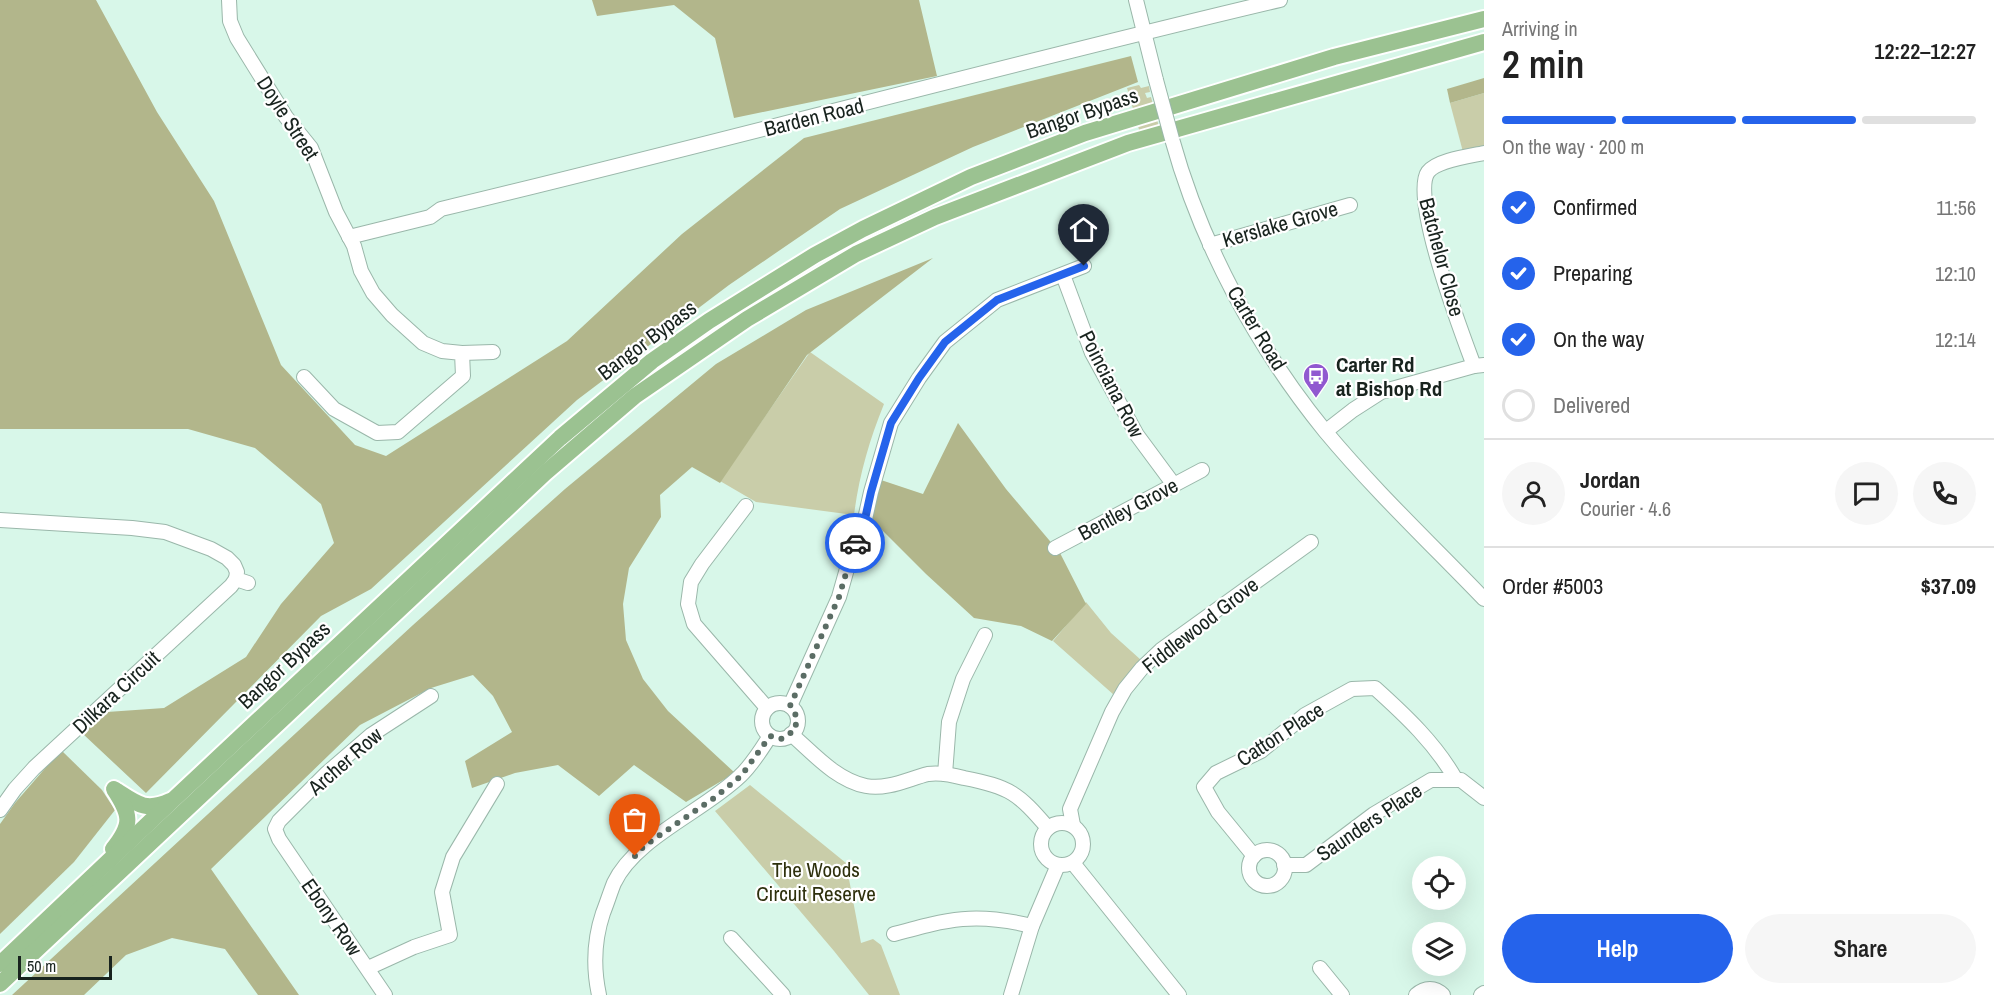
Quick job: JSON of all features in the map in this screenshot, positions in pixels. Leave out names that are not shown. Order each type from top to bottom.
[{"type":"main road","name":"Bangor Bypass","points":[[0,964],[560,438],[652,361],[709,321],[815,255],[872,224],[971,177],[1085,133],[1334,57],[1484,19]]},
{"type":"main road","name":"Bangor Bypass","points":[[0,984],[545,473],[635,396],[756,314],[837,264],[885,240],[935,217],[1101,152],[1236,111],[1484,42]]},
{"type":"main road","points":[[85,885],[124,834],[128,816],[114,789],[146,807],[158,806],[174,799]]},
{"type":"street","name":"Doyle Street","points":[[229,0],[230,21],[237,38],[286,117],[311,148],[340,223],[349,237],[367,282],[382,305],[423,343],[442,351],[462,353],[493,351]]},
{"type":"street","name":"Carter Road","points":[[1136,0],[1182,173],[1210,245],[1262,341],[1326,432],[1359,470],[1484,599]]},
{"type":"street","name":"Barden Road","points":[[349,237],[430,217],[441,209],[836,112],[1144,32],[1280,0]]},
{"type":"street","name":"Batchelor Close","points":[[1479,365],[1448,291],[1426,210],[1424,180],[1430,170],[1440,163],[1484,153]]},
{"type":"street","name":"Kerslake Grove","points":[[1210,245],[1350,205]]},
{"type":"street","points":[[790,706],[839,597],[852,551],[865,519],[891,423],[919,378],[945,342],[997,300],[1084,266]]},
{"type":"street","name":"Poinciana Row","points":[[1063,275],[1092,353],[1137,435],[1174,485]]},
{"type":"street","points":[[304,377],[334,409],[377,433],[398,432],[463,376],[462,353]]},
{"type":"street","points":[[1326,432],[1346,415],[1381,392],[1479,365]]},
{"type":"street","name":"Bentley Grove","points":[[1055,548],[1202,470]]},
{"type":"street","points":[[746,506],[702,564],[692,582],[688,604],[694,624],[767,708]]},
{"type":"street","name":"Dilkara Circuit","points":[[0,520],[165,532],[211,549],[227,558],[234,565],[242,581],[231,586],[34,768],[0,810]]},
{"type":"street","name":"Fiddlewood Grove","points":[[1073,825],[1070,809],[1112,712],[1132,679],[1161,650],[1311,542]]},
{"type":"street","points":[[945,774],[949,722],[963,679],[986,635]]},
{"type":"street","name":"Catton Place","points":[[1254,856],[1218,812],[1204,787],[1216,773],[1261,751],[1305,716],[1352,689],[1375,688],[1408,719],[1445,761],[1456,780]]},
{"type":"street","name":"Archer Row","points":[[279,839],[275,830],[279,821],[327,773],[371,735],[431,696]]},
{"type":"street","points":[[778,703],[790,706],[796,712],[798,722],[791,734],[781,739],[770,736],[764,729],[762,720],[767,708],[778,703]]},
{"type":"street","points":[[791,734],[837,773],[852,781],[866,786],[884,786],[932,773],[945,774],[1007,789],[1022,800],[1048,828]]},
{"type":"street","points":[[599,995],[594,960],[597,931],[615,882],[626,865],[644,846],[714,798],[741,776],[770,736]]},
{"type":"street","name":"Saunders Place","points":[[1284,865],[1306,865],[1374,814],[1431,780],[1456,780]]},
{"type":"street","points":[[1456,780],[1461,780],[1484,798]]},
{"type":"street","points":[[368,968],[414,947],[450,935],[442,892],[453,857],[497,784]]},
{"type":"street","points":[[1060,823],[1073,825],[1084,840],[1082,853],[1073,862],[1058,865],[1046,858],[1041,846],[1044,833],[1048,828],[1060,823]]},
{"type":"street","name":"Ebony Row","points":[[279,839],[385,995]]},
{"type":"street","points":[[1264,851],[1279,855],[1284,865],[1282,877],[1274,885],[1256,883],[1250,873],[1254,856],[1264,851]]},
{"type":"street","points":[[1073,862],[1179,995]]},
{"type":"street","points":[[1011,995],[1032,926],[1058,865]]},
{"type":"street","points":[[894,933],[950,919],[978,917],[1032,926]]},
{"type":"street","points":[[731,938],[783,995]]},
{"type":"street","points":[[1320,968],[1342,995]]},
{"type":"street","points":[[1416,995],[1429,988],[1443,995]]},
{"type":"green space","points":[[0,0],[96,0],[157,112],[214,201],[281,365],[355,445],[386,456],[567,341],[682,234],[804,138],[1131,56],[1138,82],[973,147],[840,209],[729,285],[577,400],[371,589],[321,616],[146,793],[83,734],[107,712],[164,708],[246,657],[281,604],[334,543],[321,504],[255,448],[188,429],[0,429]]},
{"type":"green space","points":[[592,0],[919,0],[937,76],[734,118],[715,38],[674,5],[597,16]]},
{"type":"green space","points":[[1484,78],[1484,93],[1450,103],[1447,89]]},
{"type":"green space","points":[[1139,85],[1141,88],[1149,86],[1150,92],[1145,93],[1147,98],[1151,97],[1163,142],[1144,147],[1127,88]]},
{"type":"green space","points":[[1484,93],[1484,147],[1463,152],[1450,103]]},
{"type":"green space","points":[[933,258],[807,355],[720,483],[692,467],[660,495],[661,517],[629,568],[623,604],[626,640],[643,679],[668,711],[735,773],[686,802],[634,765],[599,796],[558,765],[515,773],[472,788],[465,761],[512,732],[493,696],[473,675],[431,688],[360,725],[211,869],[299,995],[258,995],[225,949],[172,938],[126,955],[84,995],[12,995],[413,625],[565,489],[716,364],[806,310]]},
{"type":"green space","points":[[810,352],[884,404],[865,459],[854,515],[756,502],[720,481]]},
{"type":"green space","points":[[958,423],[1006,489],[1060,553],[1086,604],[1052,641],[1021,626],[974,618],[872,520],[881,480],[923,494]]},
{"type":"green space","points":[[1086,602],[1111,633],[1141,660],[1114,695],[1053,641]]},
{"type":"green space","points":[[61,750],[102,790],[115,810],[74,862],[0,934],[0,824]]},
{"type":"green space","name":"The Woods Circuit Reserve","points":[[750,785],[846,863],[861,943],[873,939],[881,945],[900,995],[869,995],[715,811]]},
{"type":"way so far","points":[[635,856],[644,846],[714,798],[741,776],[770,736],[781,739],[795,730],[798,722],[796,712],[790,706],[839,597],[855,543]]},
{"type":"place","name":"Carter Rd at Bishop Rd","points":[[1316,399]]},
{"type":"route","points":[[855,543],[865,519],[891,423],[945,342],[997,300],[1084,266]]}]
